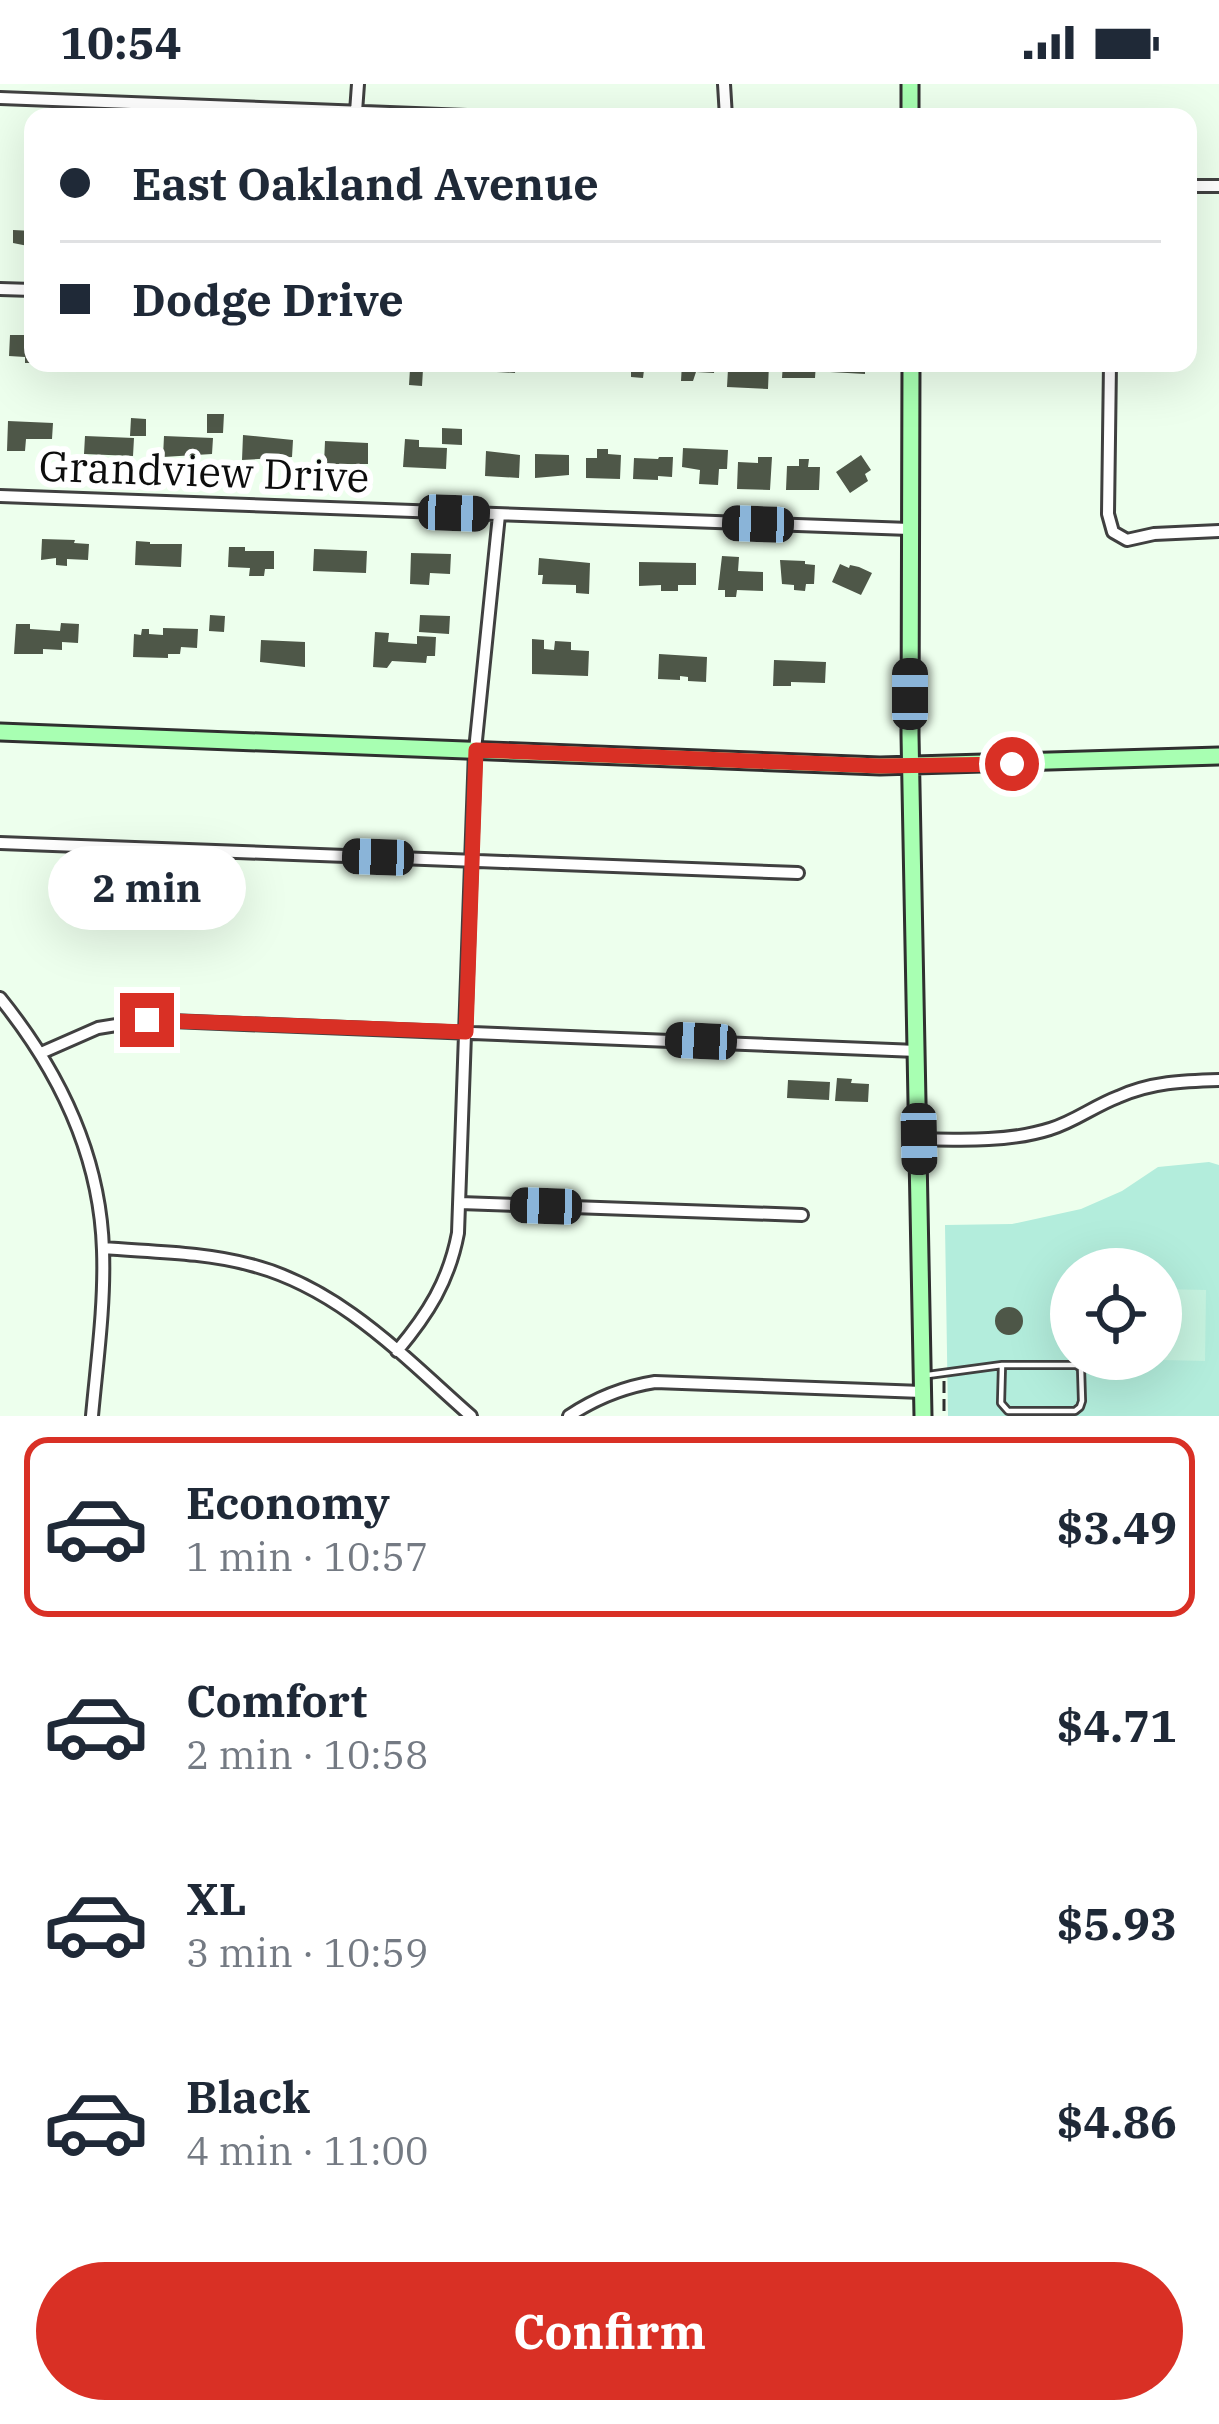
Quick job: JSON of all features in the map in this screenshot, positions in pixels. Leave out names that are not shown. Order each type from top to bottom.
[{"type":"main road","points":[[911,372],[911,766],[923,1416]]},
{"type":"main road","points":[[0,732],[911,766],[1219,756]]},
{"type":"street","points":[[0,98],[254,108]]},
{"type":"street","points":[[1110,372],[1108,514],[1113,532],[1127,540],[1219,531]]},
{"type":"street","name":"Grandview Drive","points":[[0,496],[910,529]]},
{"type":"street","points":[[397,1351],[425,1317],[454,1258],[460,1203],[476,750],[499,515]]},
{"type":"street","points":[[0,843],[798,873]]},
{"type":"street","points":[[0,998],[41,1053],[71,1110],[99,1207],[104,1248],[102,1311],[92,1416]]},
{"type":"street","points":[[41,1053],[98,1028],[147,1020],[917,1051]]},
{"type":"street","points":[[919,1139],[1029,1135],[1065,1124],[1142,1088],[1219,1080]]},
{"type":"street","points":[[460,1203],[802,1215]]},
{"type":"street","points":[[104,1248],[218,1258],[272,1271],[337,1302],[471,1416]]},
{"type":"street","points":[[569,1416],[621,1389],[655,1382],[922,1384]]},
{"type":"lane","points":[[922,1384],[944,1373],[1002,1366],[1076,1365],[1082,1374],[1080,1408],[1008,1411],[1001,1403],[1002,1366]]},
{"type":"path","points":[[944,1373],[944,1416]]},
{"type":"shaded area","points":[[1219,1165],[1219,1416],[948,1416],[945,1225],[1012,1224],[1081,1209],[1122,1191],[1158,1167]]},
{"type":"green space","points":[[1182,1289],[1206,1290],[1205,1361],[1182,1360]]},
{"type":"building","points":[[13,230],[24,231],[24,245],[13,243]]},
{"type":"building","points":[[10,335],[24,335],[24,357],[9,356]]},
{"type":"building","points":[[410,372],[423,372],[422,386],[409,385]]},
{"type":"building","points":[[682,372],[696,372],[693,381],[681,381]]},
{"type":"building","points":[[728,372],[769,372],[768,389],[727,387]]},
{"type":"building","points":[[782,372],[815,372],[815,378],[782,378]]},
{"type":"building","points":[[207,414],[224,414],[223,433],[207,433]]},
{"type":"building","points":[[131,418],[146,419],[146,436],[130,436]]},
{"type":"building","points":[[8,421],[53,423],[52,439],[26,439],[25,451],[7,451]]},
{"type":"building","points":[[442,428],[462,429],[462,445],[442,444]]},
{"type":"building","points":[[243,435],[293,440],[292,457],[242,460]]},
{"type":"building","points":[[85,436],[134,438],[133,456],[84,454]]},
{"type":"building","points":[[164,436],[213,438],[212,454],[163,457]]},
{"type":"building","points":[[405,439],[419,440],[419,447],[447,448],[446,469],[403,467]]},
{"type":"building","points":[[325,441],[368,443],[368,464],[324,464]]},
{"type":"building","points":[[683,448],[728,450],[727,469],[719,469],[718,485],[699,484],[700,470],[682,467]]},
{"type":"building","points":[[597,449],[621,455],[620,479],[586,478],[586,458],[597,458]]},
{"type":"building","points":[[486,451],[520,455],[519,478],[485,476]]},
{"type":"building","points":[[535,454],[569,455],[569,475],[535,478]]},
{"type":"building","points":[[861,455],[871,470],[865,474],[868,481],[850,493],[836,472]]},
{"type":"building","points":[[673,457],[672,477],[633,479],[634,458]]},
{"type":"building","points":[[758,457],[772,457],[770,490],[737,489],[738,462],[758,463]]},
{"type":"building","points":[[799,459],[809,459],[808,467],[820,467],[819,490],[786,490],[787,466],[799,466]]},
{"type":"building","points":[[42,539],[89,544],[88,560],[67,559],[67,566],[56,565],[56,558],[41,560]]},
{"type":"building","points":[[136,541],[182,544],[181,567],[135,565]]},
{"type":"building","points":[[229,547],[274,551],[274,569],[265,569],[264,576],[249,576],[250,568],[228,567]]},
{"type":"building","points":[[314,549],[367,551],[366,573],[313,571]]},
{"type":"building","points":[[411,553],[451,554],[450,574],[430,573],[429,585],[410,584]]},
{"type":"building","points":[[722,556],[739,557],[738,571],[763,572],[763,591],[737,590],[736,597],[725,597],[725,590],[718,590]]},
{"type":"building","points":[[539,558],[590,563],[589,594],[576,593],[576,585],[542,584]]},
{"type":"building","points":[[780,560],[815,565],[814,584],[806,584],[805,591],[782,584]]},
{"type":"building","points":[[639,562],[696,563],[696,585],[678,585],[678,591],[661,591],[661,585],[639,586]]},
{"type":"building","points":[[840,564],[872,573],[861,595],[832,582]]},
{"type":"building","points":[[210,615],[225,616],[224,632],[209,631]]},
{"type":"building","points":[[420,615],[450,616],[449,634],[419,632]]},
{"type":"building","points":[[61,623],[79,624],[78,643],[62,642],[62,650],[43,649],[43,654],[14,654],[16,624],[60,631]]},
{"type":"building","points":[[163,628],[198,629],[197,648],[181,647],[180,654],[168,654],[168,658],[133,657],[134,634],[149,629],[149,634],[163,635]]},
{"type":"building","points":[[375,632],[389,633],[388,642],[417,644],[417,636],[436,637],[435,656],[427,656],[426,663],[392,661],[387,668],[373,667]]},
{"type":"building","points":[[532,639],[544,640],[544,649],[554,650],[555,641],[571,642],[571,650],[589,651],[588,676],[532,674]]},
{"type":"building","points":[[261,640],[305,642],[305,667],[260,662]]},
{"type":"building","points":[[659,654],[707,657],[706,682],[680,676],[680,680],[658,679]]},
{"type":"building","points":[[774,660],[826,662],[825,683],[773,686]]},
{"type":"building","points":[[837,1078],[869,1084],[868,1102],[835,1101]]},
{"type":"building","points":[[788,1080],[830,1082],[829,1100],[787,1098]]},
{"type":"building","points":[[1009,1307],[1019,1311],[1023,1321],[1019,1331],[1009,1335],[999,1331],[995,1321],[999,1311]]},
{"type":"route","points":[[147,1020],[466,1032],[476,750],[880,766],[1012,764]]}]
